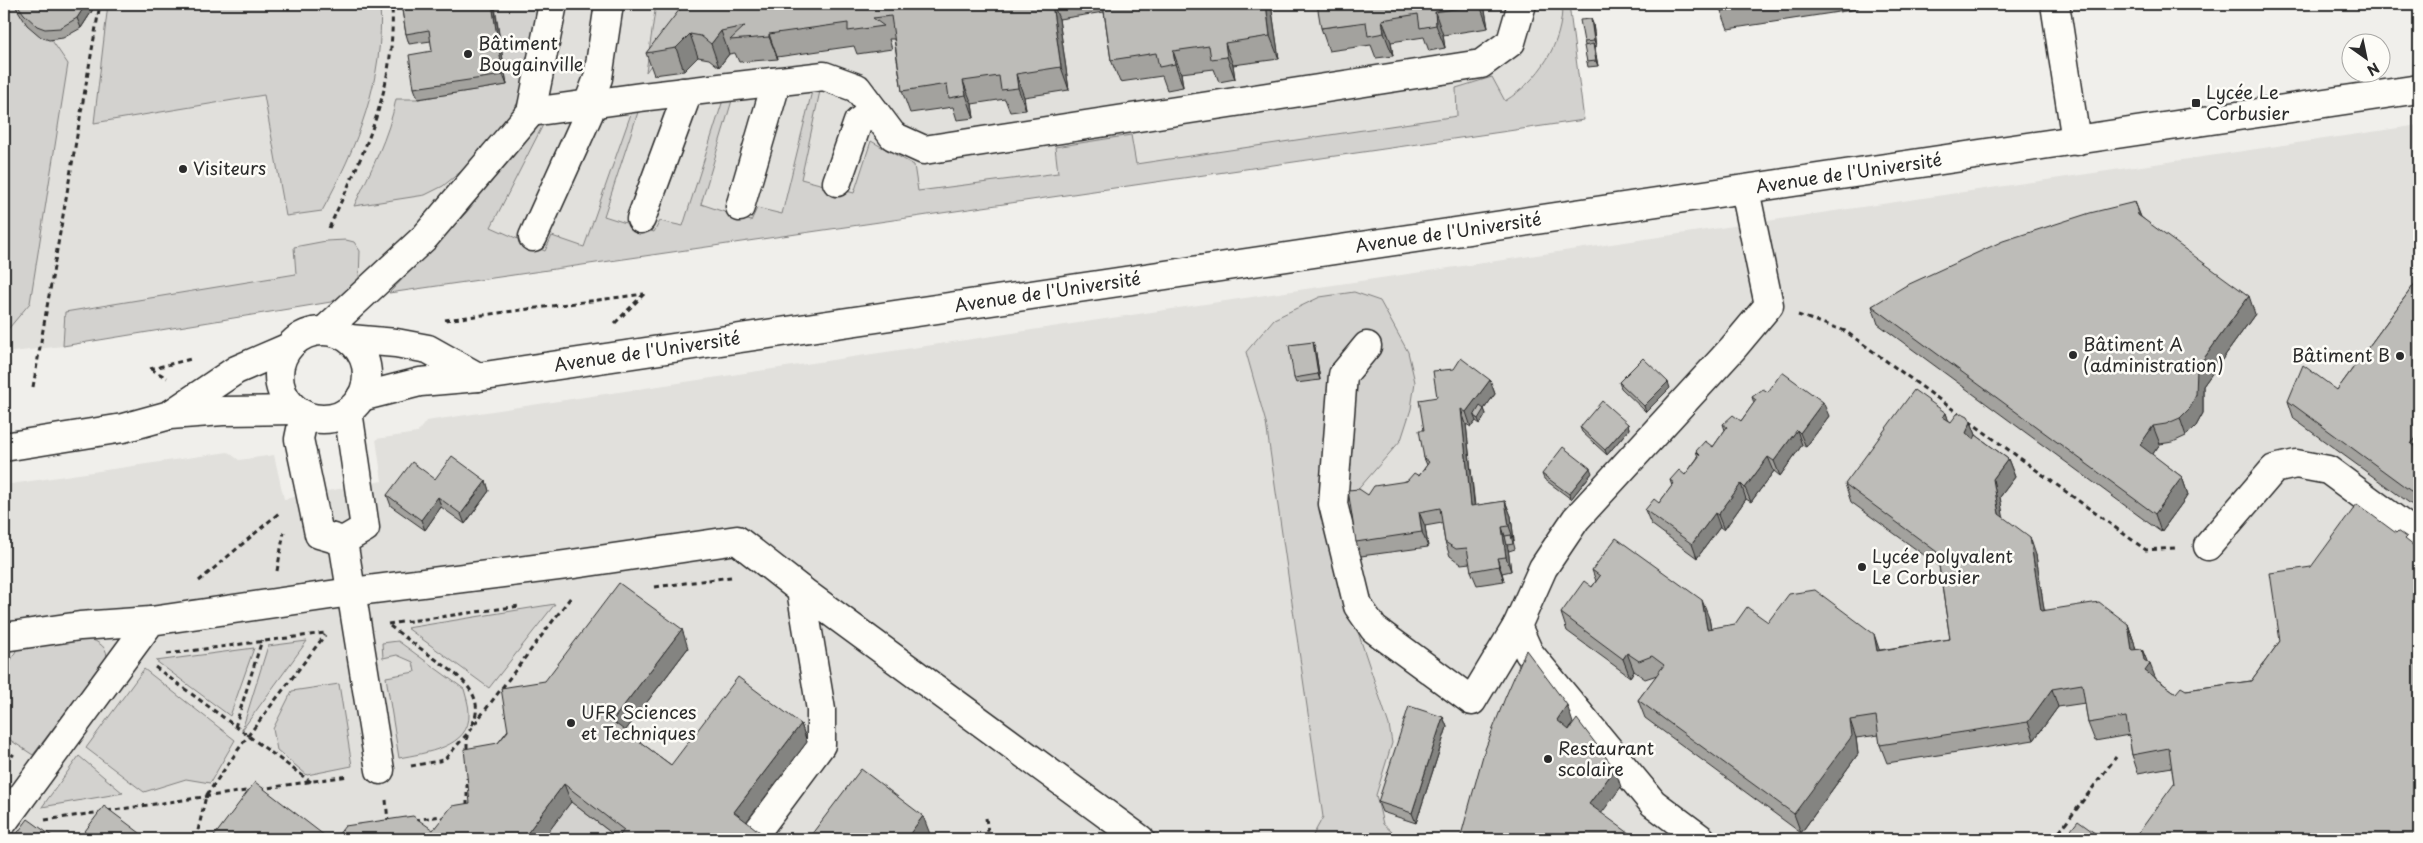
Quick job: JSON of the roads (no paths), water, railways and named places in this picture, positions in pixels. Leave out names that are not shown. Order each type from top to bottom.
[{"type":"street","points":[[338,335],[425,237],[531,112],[553,4]]},
{"type":"street","points":[[533,237],[589,113],[588,104],[598,78],[609,4]]},
{"type":"street","points":[[531,112],[824,76],[857,88],[893,136],[924,150],[1481,64],[1511,42],[1522,4]]},
{"type":"street","points":[[2055,4],[2076,141]]},
{"type":"street","points":[[740,208],[773,94],[772,82]]},
{"type":"street","name":"Avenue de l'Université","points":[[355,404],[420,382],[478,377],[2419,89]]},
{"type":"street","points":[[641,219],[684,103],[683,92]]},
{"type":"street","points":[[837,182],[858,122],[874,111]]},
{"type":"street","points":[[1367,346],[1343,375],[1333,504],[1358,606],[1374,629],[1472,701],[1517,626],[1543,568],[1576,519],[1733,348],[1769,305],[1745,190]]},
{"type":"street","points":[[355,404],[365,528],[343,540],[319,534],[299,439],[300,413],[286,400],[279,381],[280,361],[287,348],[297,338],[310,332],[396,343],[428,349],[478,377]]},
{"type":"street","points":[[4,447],[123,428],[170,415],[223,411],[300,413],[319,419],[334,418],[355,404],[366,385],[365,360],[359,348],[338,335]]},
{"type":"street","points":[[170,415],[236,370],[287,348]]},
{"type":"street","points":[[2208,546],[2274,469],[2296,464],[2328,470],[2419,537]]},
{"type":"street","points":[[343,540],[380,770]]},
{"type":"street","points":[[4,637],[80,626],[151,622],[351,592],[566,565],[737,540],[801,590],[1140,839]]},
{"type":"street","points":[[760,827],[821,745],[821,710],[801,590]]},
{"type":"street","points":[[4,822],[151,622]]},
{"type":"street","points":[[1517,626],[1529,653],[1653,803],[1701,839]]},
{"type":"place","name":"Bâtiment Bougainville","points":[[468,54]]},
{"type":"place","name":"Lycée Le Corbusier","points":[[2196,103]]},
{"type":"place","name":"Visiteurs","points":[[183,169]]},
{"type":"place","name":"Bâtiment A (administration)","points":[[2073,355]]},
{"type":"place","name":"Bâtiment B","points":[[2400,356]]},
{"type":"place","name":"Lycée polyvalent Le Corbusier","points":[[1862,567]]},
{"type":"place","name":"UFR Sciences et Techniques","points":[[571,723]]},
{"type":"place","name":"Restaurant scolaire","points":[[1548,759]]}]
